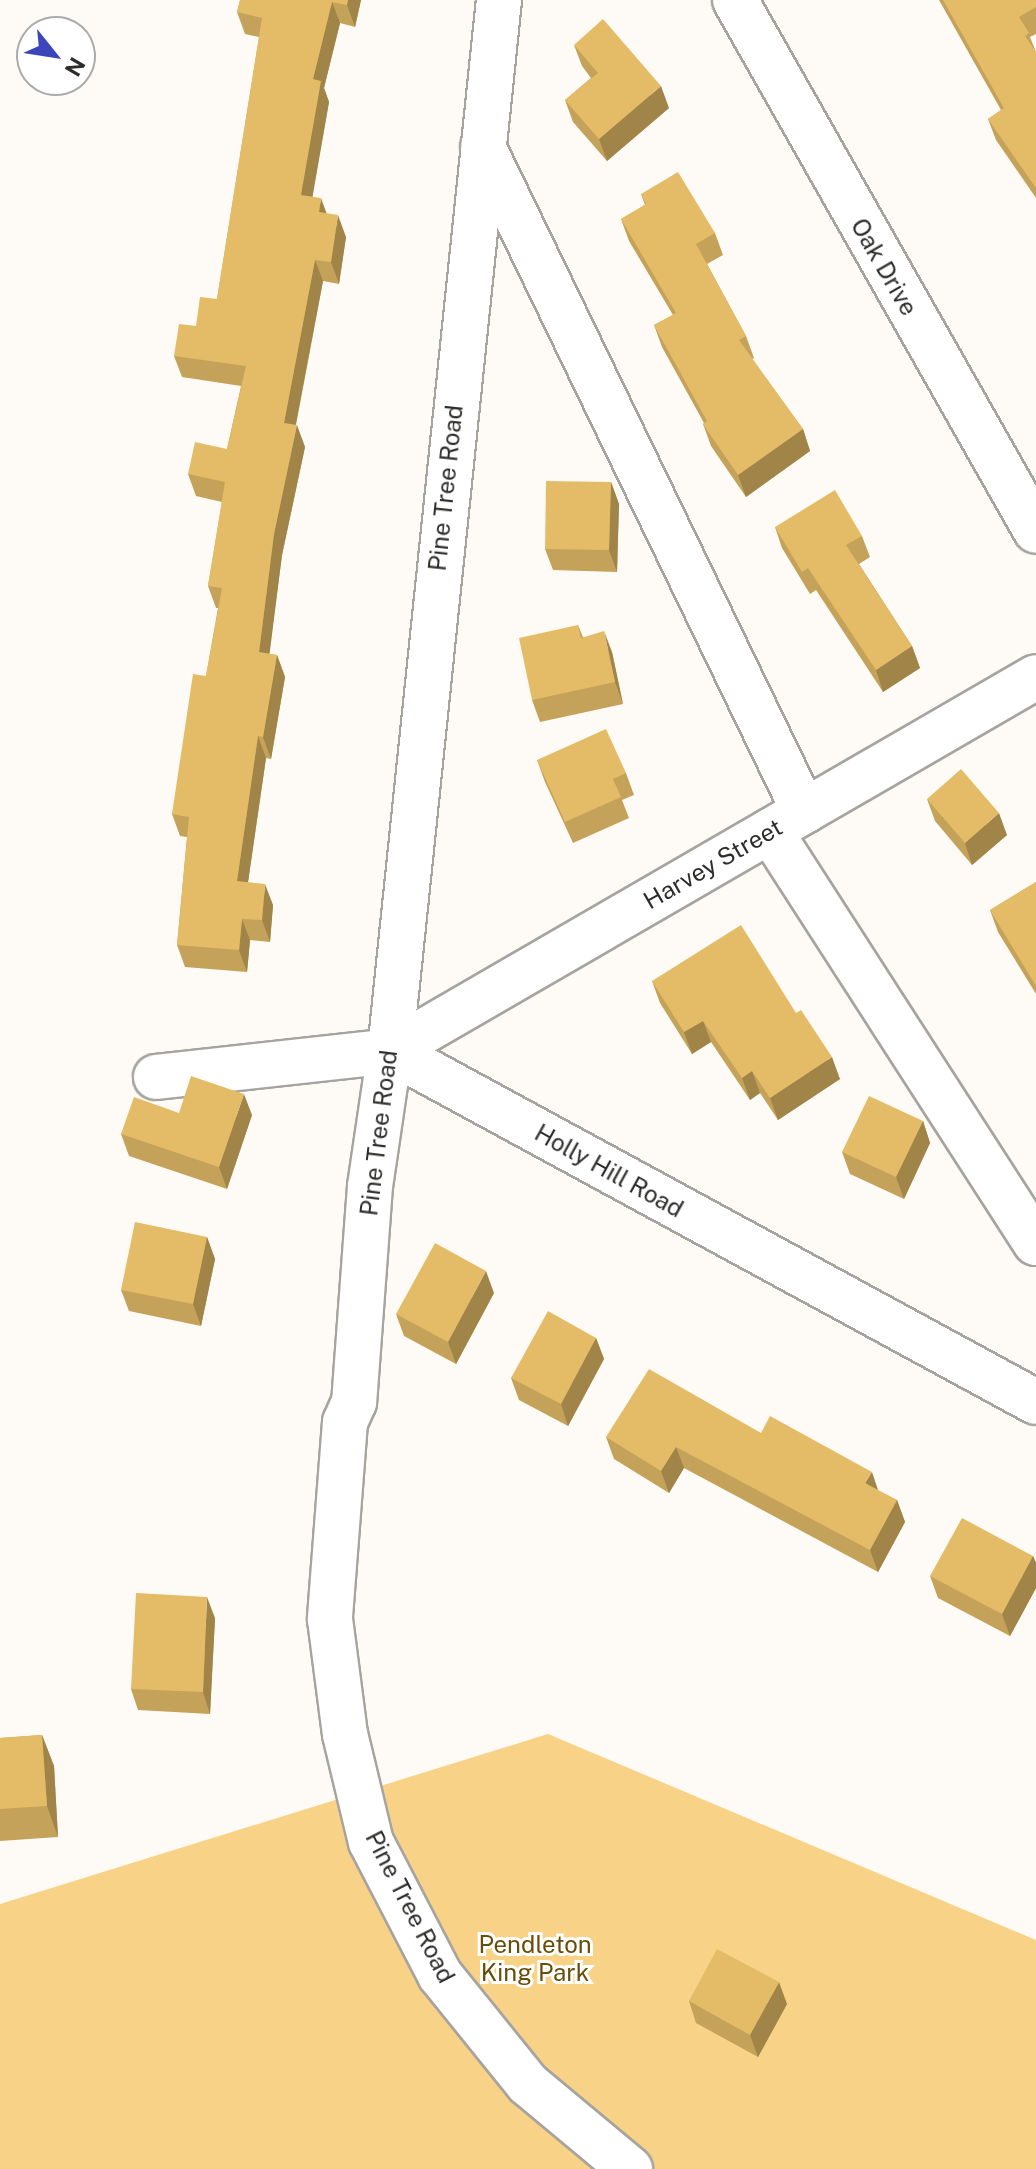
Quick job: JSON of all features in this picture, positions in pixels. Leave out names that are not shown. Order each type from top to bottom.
[{"type":"street","name":"Pine Tree Road","points":[[499,0],[390,1051],[370,1186],[331,1604],[345,1734],[371,1842],[440,1975],[528,2084],[630,2169]]},
{"type":"street","name":"Oak Drive","points":[[735,0],[1036,531]]},
{"type":"street","points":[[483,147],[787,821],[1036,1243]]},
{"type":"street","name":"Harvey Street","points":[[390,1051],[1036,677]]},
{"type":"street","points":[[156,1077],[390,1051]]},
{"type":"street","name":"Holly Hill Road","points":[[390,1051],[1036,1402]]},
{"type":"green space","name":"Pendleton King Park","points":[[548,1734],[1036,1940],[1036,2169],[0,2169],[0,1904]]},
{"type":"building","points":[[240,0],[348,0],[347,5],[332,2],[313,79],[321,81],[301,195],[321,198],[319,212],[338,215],[331,262],[315,260],[284,423],[297,425],[274,534],[259,652],[277,655],[263,737],[258,736],[237,881],[265,884],[262,920],[242,919],[239,950],[177,945],[189,817],[172,814],[193,674],[206,676],[222,588],[208,586],[225,482],[188,474],[195,442],[227,449],[246,366],[174,356],[179,324],[196,326],[200,297],[217,299],[262,18],[237,12]]},
{"type":"building","points":[[943,0],[1036,0],[1036,7],[1019,17],[1029,33],[1025,36],[1036,52],[1036,188],[988,119],[1004,108]]},
{"type":"building","points":[[603,19],[661,86],[599,139],[565,100],[598,73],[574,45]]},
{"type":"building","points":[[678,172],[715,233],[696,244],[746,336],[739,340],[803,429],[738,475],[703,424],[707,421],[654,325],[676,313],[621,219],[646,204],[641,194]]},
{"type":"building","points":[[546,481],[611,482],[609,550],[545,549]]},
{"type":"building","points":[[835,490],[862,536],[846,545],[912,646],[876,670],[808,568],[802,572],[775,527]]},
{"type":"building","points":[[578,625],[581,638],[604,631],[615,682],[532,700],[519,638]]},
{"type":"building","points":[[606,729],[626,773],[613,779],[621,797],[565,822],[537,760]]},
{"type":"building","points":[[961,769],[999,813],[965,843],[927,799]]},
{"type":"building","points":[[1036,882],[1036,986],[990,910]]},
{"type":"building","points":[[741,925],[796,1013],[801,1010],[832,1057],[770,1098],[752,1071],[742,1078],[703,1021],[684,1032],[652,981]]},
{"type":"building","points":[[191,1076],[244,1094],[219,1167],[121,1134],[134,1097],[179,1113]]},
{"type":"building","points":[[869,1096],[923,1121],[896,1177],[842,1152]]},
{"type":"building","points":[[135,1222],[207,1237],[193,1304],[121,1290]]},
{"type":"building","points":[[435,1243],[486,1271],[448,1342],[396,1314]]},
{"type":"building","points":[[548,1311],[596,1338],[561,1404],[511,1378]]},
{"type":"building","points":[[649,1369],[761,1433],[770,1416],[872,1472],[865,1483],[897,1500],[870,1550],[676,1447],[661,1471],[606,1437]]},
{"type":"building","points":[[962,1518],[1033,1556],[1002,1614],[930,1576]]},
{"type":"building","points":[[136,1593],[207,1597],[203,1692],[131,1689]]},
{"type":"building","points":[[42,1735],[47,1806],[0,1809],[0,1738]]},
{"type":"building","points":[[717,1949],[779,1982],[750,2035],[689,2001]]}]
